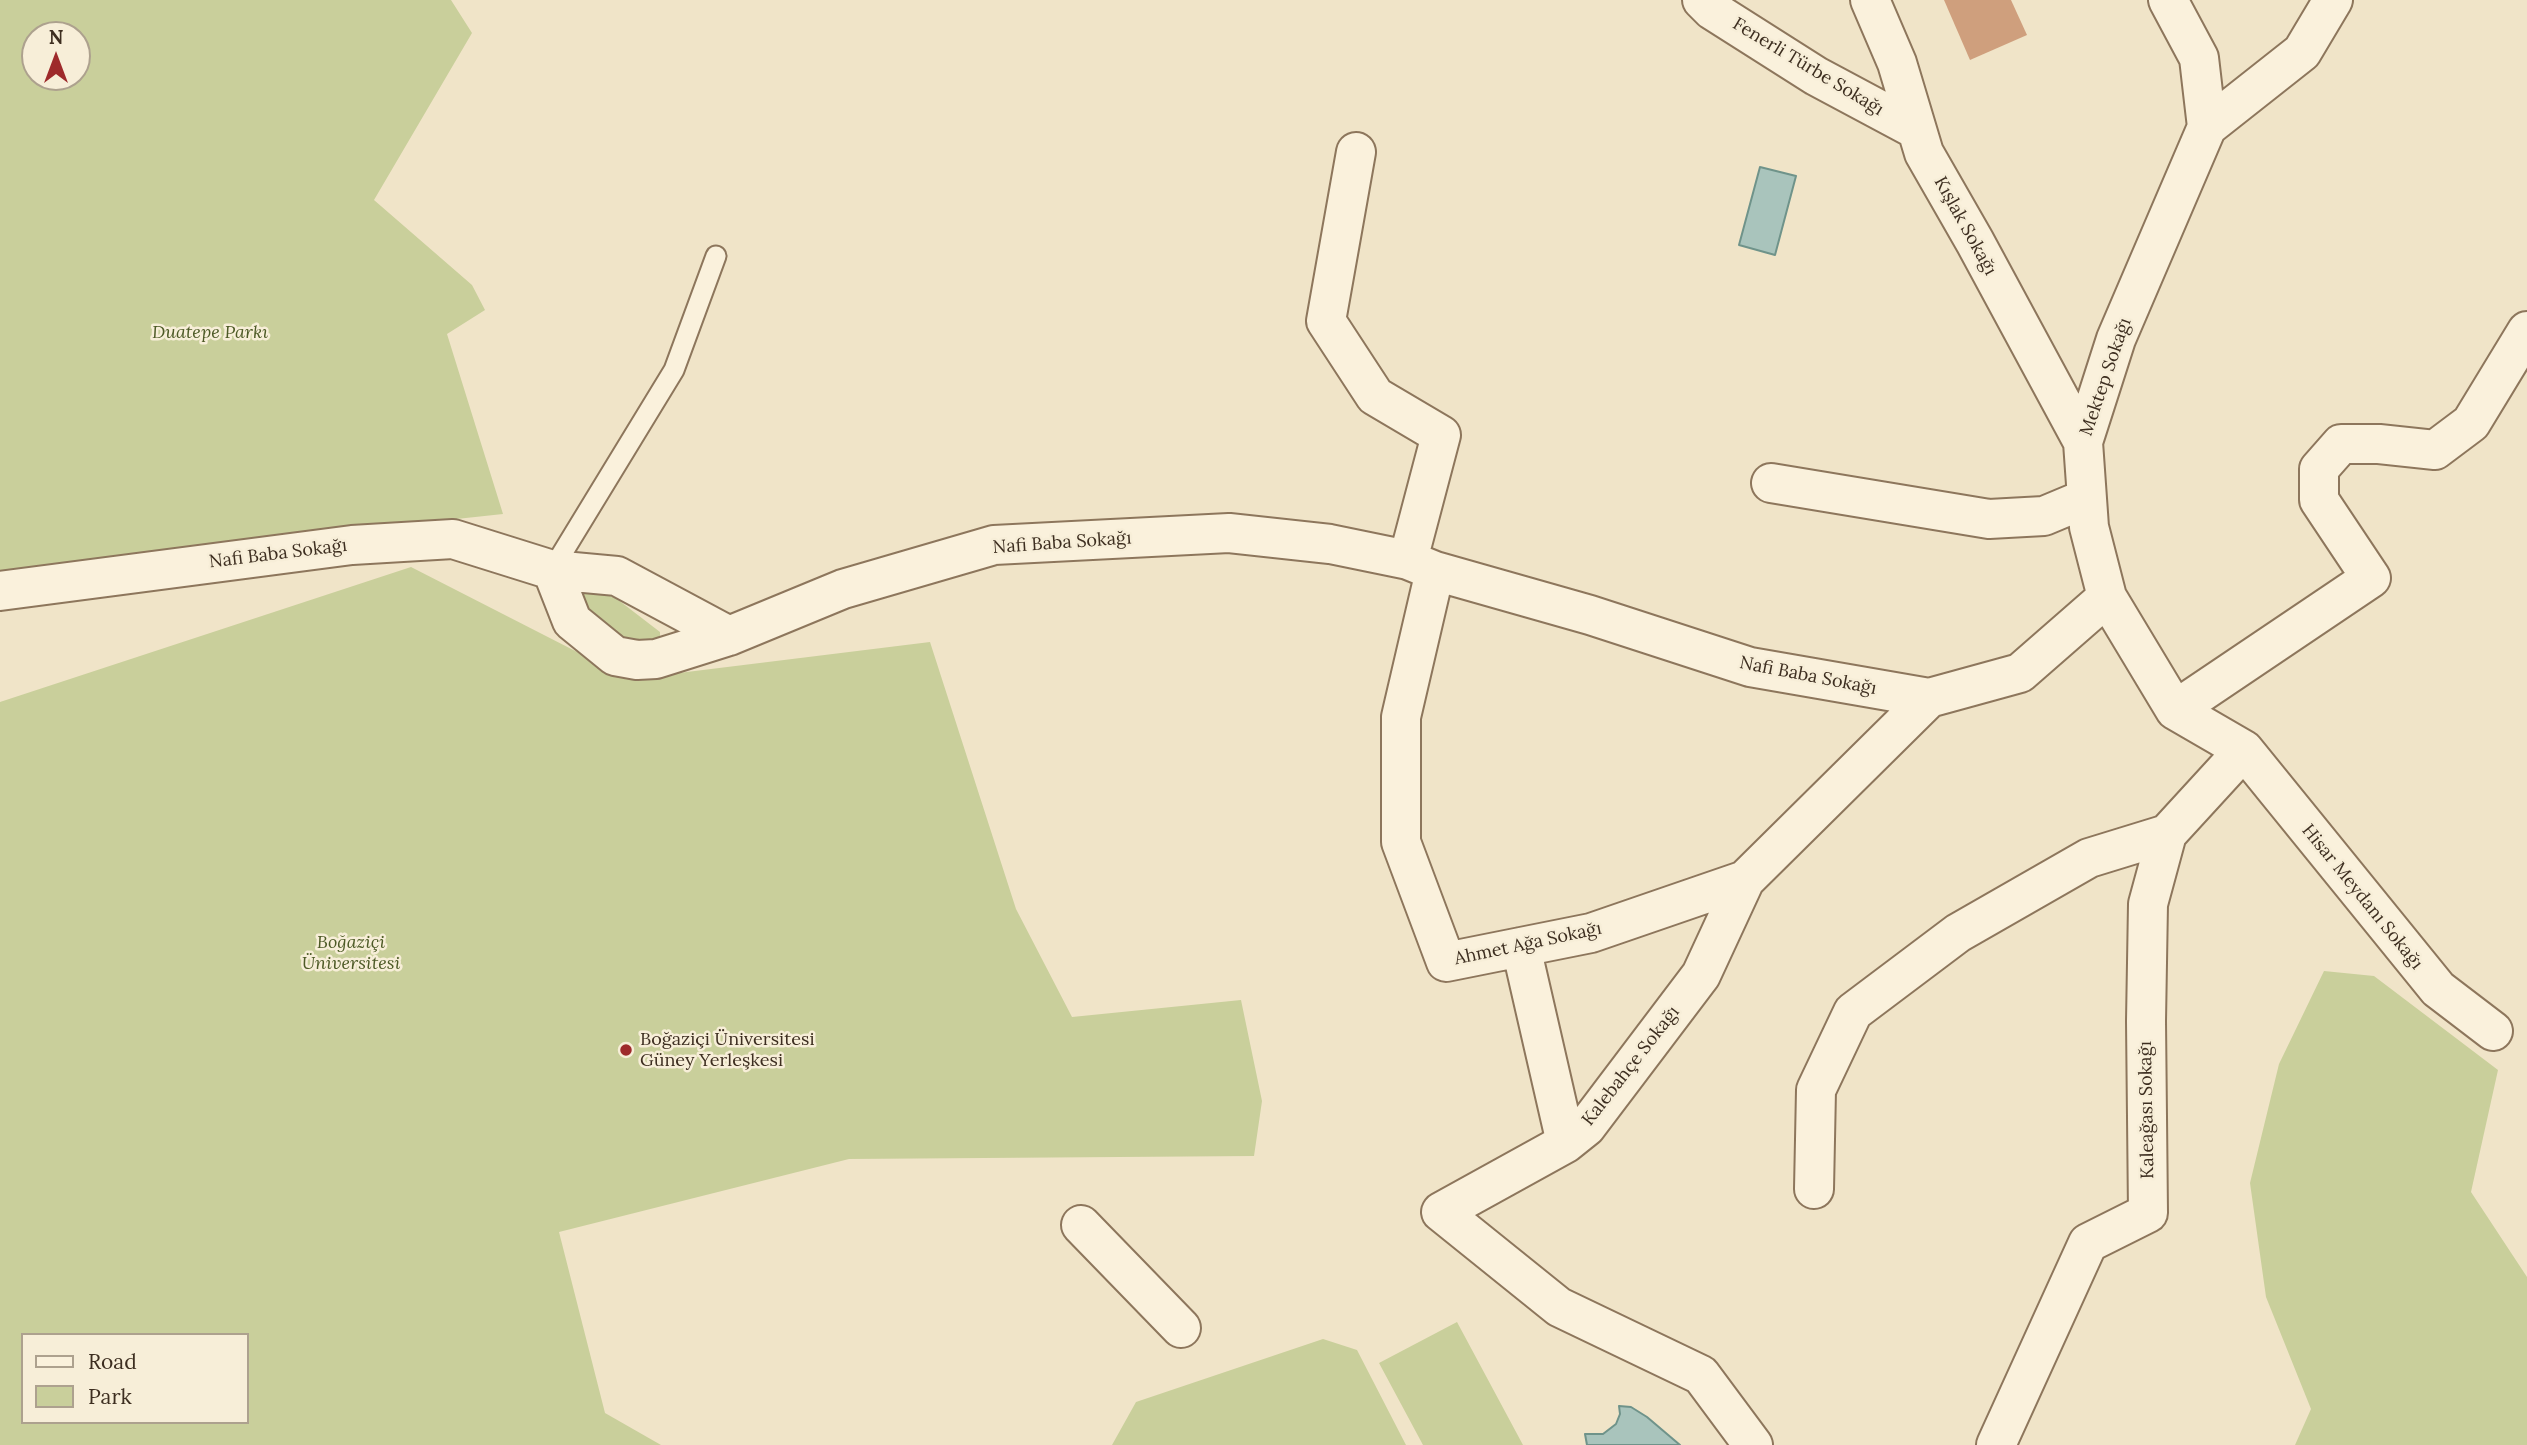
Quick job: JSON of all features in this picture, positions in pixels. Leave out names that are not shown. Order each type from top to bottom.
[{"type":"street","name":"Fenerli Türbe Sokağı","points":[[1702,0],[1712,10],[1816,76],[1917,130]]},
{"type":"street","name":"Kışlak Sokağı","points":[[1870,0],[1897,63],[1924,153],[2083,442]]},
{"type":"street","points":[[2168,0],[2199,58],[2207,127]]},
{"type":"street","points":[[2207,127],[2302,52],[2333,0]]},
{"type":"street","name":"Mektep Sokağı","points":[[2207,127],[2116,339],[2083,442],[2089,527],[2107,597],[2175,710],[2244,750]]},
{"type":"street","points":[[1356,152],[1326,321],[1375,396],[1441,435],[1422,565]]},
{"type":"street","points":[[2175,710],[2371,578],[2319,500],[2319,469],[2341,444],[2379,444],[2435,450],[2471,423],[2527,331]]},
{"type":"street","points":[[1771,483],[1989,519],[2044,516],[2087,498]]},
{"type":"street","name":"Nafi Baba Sokağı","points":[[552,570],[572,621],[615,656],[637,660],[656,659],[729,636],[843,589],[994,545],[1229,533],[1329,544],[1422,565],[1590,615],[1750,667],[1928,698],[2020,673],[2107,597]]},
{"type":"street","name":"Nafi Baba Sokağı","points":[[0,591],[352,545],[453,539],[552,570],[617,576],[729,636]]},
{"type":"street","name":"Ahmet Ağa Sokağı","points":[[1422,565],[1401,717],[1401,842],[1446,962],[1591,933],[1745,880],[1928,698]]},
{"type":"street","name":"Kaleağası Sokağı","points":[[1996,1445],[2088,1243],[2148,1213],[2148,904],[2167,834],[2244,750]]},
{"type":"street","name":"Hisar Meydanı Sokağı","points":[[2244,750],[2438,989],[2493,1031]]},
{"type":"street","points":[[1814,1189],[1816,1090],[1853,1012],[1958,933],[2089,858],[2167,834]]},
{"type":"street","name":"Kalebahçe Sokağı","points":[[1745,880],[1701,975],[1586,1127],[1566,1143],[1441,1212],[1559,1307],[1701,1375],[1754,1445]]},
{"type":"street","points":[[1521,947],[1566,1143]]},
{"type":"street","points":[[1082,1225],[1181,1328]]},
{"type":"lane","points":[[552,570],[674,370],[716,256]]},
{"type":"green space","name":"Duatepe Parkı","points":[[0,0],[451,0],[472,33],[374,200],[472,285],[485,310],[447,334],[503,514],[141,553],[0,575]]},
{"type":"green space","name":"Boğaziçi Üniversitesi","points":[[411,567],[630,679],[930,642],[1016,909],[1072,1017],[1241,1000],[1262,1101],[1254,1156],[849,1159],[559,1232],[605,1413],[661,1445],[0,1445],[0,702]]},
{"type":"green space","points":[[586,591],[603,593],[617,599],[660,632],[660,638],[641,642],[624,641],[584,608],[582,596]]},
{"type":"green space","points":[[2324,971],[2374,976],[2498,1070],[2471,1192],[2527,1277],[2527,1445],[2295,1445],[2311,1409],[2266,1297],[2250,1183],[2279,1064]]},
{"type":"green space","points":[[1457,1322],[1523,1445],[1423,1445],[1379,1363]]},
{"type":"green space","points":[[1323,1339],[1357,1350],[1406,1445],[1112,1445],[1136,1402]]},
{"type":"water","points":[[1760,167],[1796,176],[1775,255],[1739,245]]},
{"type":"water","points":[[1619,1406],[1631,1407],[1647,1417],[1680,1445],[1587,1445],[1585,1434],[1603,1434],[1616,1424],[1620,1414]]},
{"type":"building","points":[[1944,0],[2011,0],[2027,35],[1970,60]]},
{"type":"place","name":"Boğaziçi Üniversitesi Güney Yerleşkesi","points":[[626,1050]]}]
